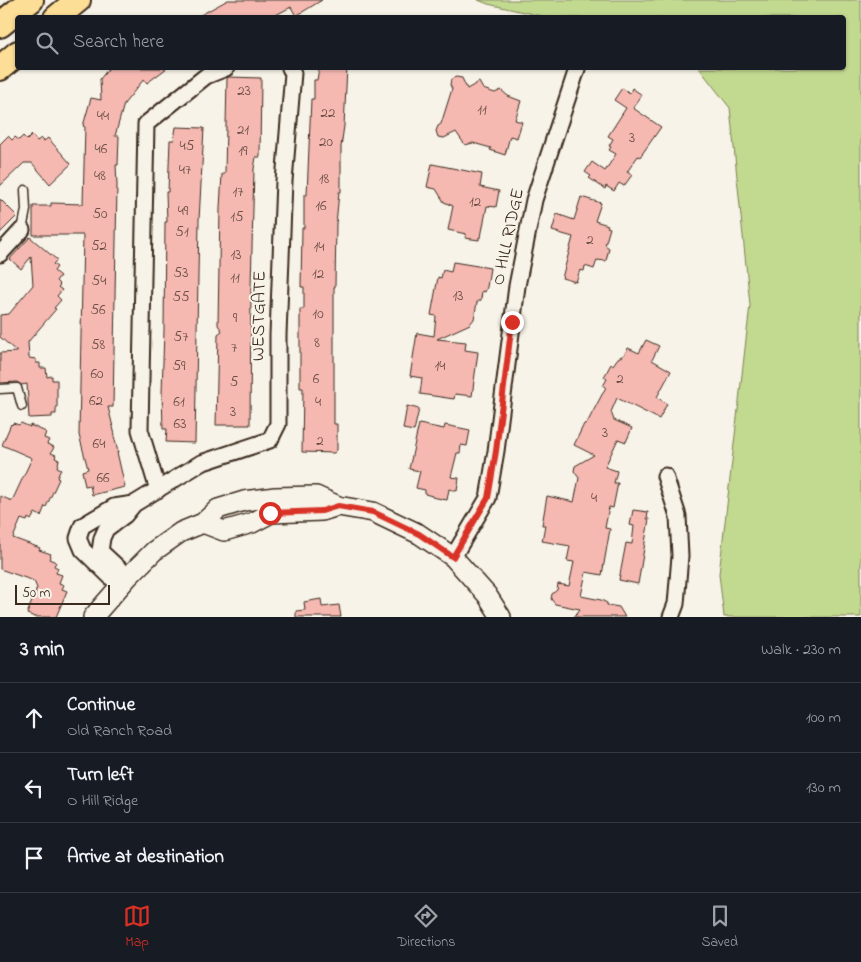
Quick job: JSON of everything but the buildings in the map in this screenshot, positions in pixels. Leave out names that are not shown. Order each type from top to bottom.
[{"type":"main road","points":[[0,26],[31,0]]},
{"type":"main road","points":[[60,15],[78,0]]},
{"type":"street","points":[[158,490],[140,430],[146,124],[206,76],[221,70]]},
{"type":"street","name":"WESTGATE","points":[[124,581],[83,550],[78,538],[82,526],[101,523],[114,507],[134,504],[201,462],[270,440],[278,424],[278,335],[284,181],[293,73],[291,70]]},
{"type":"street","name":"O HILL RIDGE","points":[[453,557],[488,498],[496,451],[517,286],[534,200],[577,70]]},
{"type":"street","points":[[0,254],[22,230]]},
{"type":"street","points":[[665,476],[678,516],[679,526],[680,556],[676,604],[671,617]]},
{"type":"street","points":[[93,617],[124,581],[154,551],[181,532],[203,523],[224,531],[252,523],[270,513],[322,511],[338,506],[373,512],[419,534],[453,557],[487,595],[501,617]]},
{"type":"street","points":[[101,523],[102,538],[100,550],[124,581]]},
{"type":"lane","points":[[22,230],[26,210],[25,190]]},
{"type":"lane","points":[[0,389],[17,388],[22,406]]},
{"type":"green space","points":[[478,0],[861,0],[861,617],[724,617],[719,574],[750,305],[730,108],[701,70],[846,70],[846,15],[537,15]]},
{"type":"route","points":[[270,513],[322,511],[338,506],[373,512],[419,534],[453,557],[488,498],[496,451],[512,322]]}]
